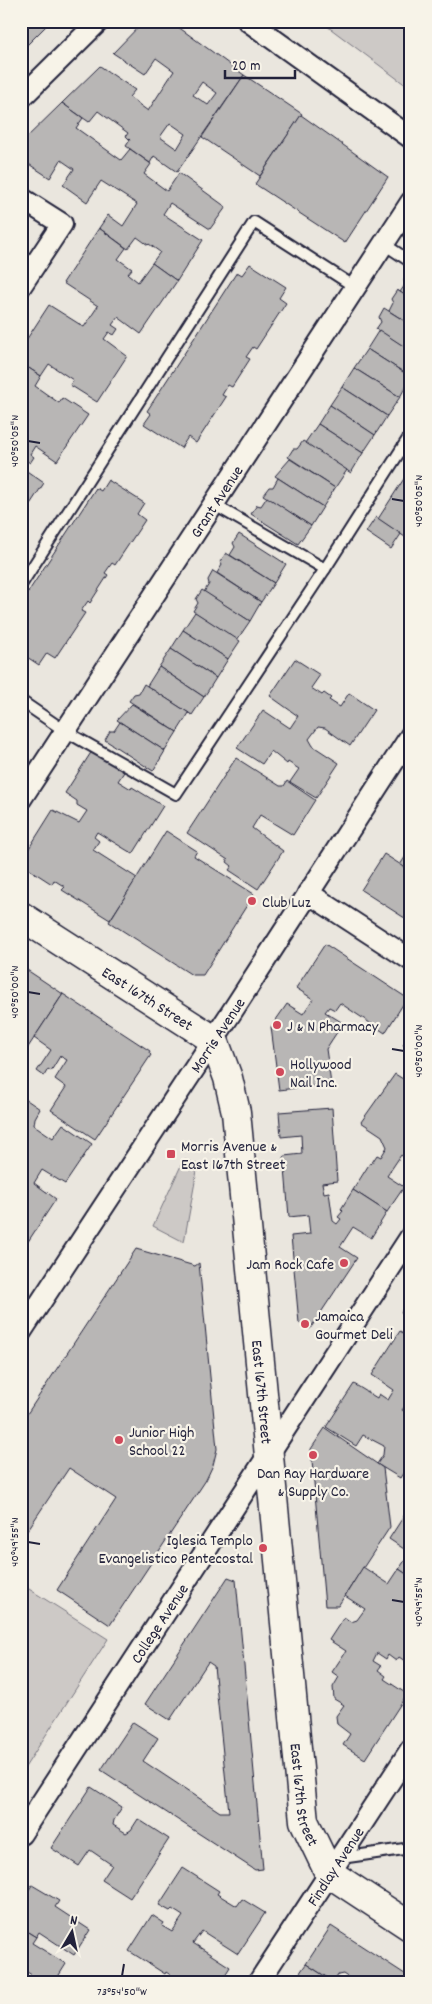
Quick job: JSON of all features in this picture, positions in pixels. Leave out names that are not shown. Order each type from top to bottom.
[{"type":"street","points":[[21,98],[100,21]]},
{"type":"street","points":[[248,21],[411,138]]},
{"type":"street","points":[[21,198],[62,224],[21,286]]},
{"type":"street","name":"Grant Avenue","points":[[21,799],[411,202]]},
{"type":"street","name":"Morris Avenue","points":[[21,1332],[214,1040],[411,735]]},
{"type":"street","points":[[308,893],[411,960]]},
{"type":"street","name":"East 167th Street","points":[[21,916],[214,1040],[228,1078],[236,1112],[304,1821],[334,1866]]},
{"type":"street","name":"College Avenue","points":[[21,1834],[411,1236]]},
{"type":"street","name":"Findlay Avenue","points":[[258,1983],[411,1749]]},
{"type":"street","points":[[334,1866],[411,1926]]},
{"type":"lane","points":[[21,585],[254,222],[355,287]]},
{"type":"lane","points":[[384,244],[411,262]]},
{"type":"lane","points":[[21,701],[65,731],[176,794],[411,434]]},
{"type":"lane","points":[[214,504],[324,569]]},
{"type":"lane","points":[[334,1866],[411,1848]]},
{"type":"shaded area","points":[[331,21],[411,21],[411,89],[327,26]]},
{"type":"shaded area","points":[[184,1159],[198,1165],[184,1242],[153,1226]]},
{"type":"shaded area","points":[[21,1584],[108,1639],[22,1772],[21,1772]]},
{"type":"building","points":[[21,21],[51,21],[21,51]]},
{"type":"building","points":[[144,21],[170,21],[244,75],[177,172],[154,156],[150,163],[126,146],[130,140],[126,136],[128,133],[98,111],[89,122],[62,103],[100,66],[135,90],[129,97],[148,111],[174,71],[156,58],[145,74],[113,53]],"holes":[[[202,82],[217,93],[208,105],[193,95]],[[170,123],[186,134],[177,149],[160,137]]]},
{"type":"building","points":[[244,75],[302,114],[260,176],[202,137]]},
{"type":"building","points":[[62,103],[83,118],[76,128],[121,160],[130,149],[151,164],[144,174],[167,191],[179,173],[226,207],[210,229],[170,203],[163,214],[203,240],[177,281],[152,263],[160,252],[149,244],[137,237],[128,249],[99,228],[108,215],[123,226],[137,204],[101,181],[87,202],[63,185],[74,169],[61,160],[50,178],[21,159],[21,143]]},
{"type":"building","points":[[301,115],[388,177],[345,243],[255,184]]},
{"type":"building","points":[[99,228],[126,248],[118,259],[132,269],[128,274],[138,282],[152,263],[177,281],[141,334],[118,317],[112,325],[118,329],[114,335],[109,332],[104,339],[127,356],[97,402],[70,385],[73,380],[49,364],[41,376],[21,363],[21,348],[49,305],[84,327],[98,306],[63,283]]},
{"type":"building","points":[[250,264],[286,287],[279,298],[286,303],[256,349],[253,347],[246,357],[250,359],[232,387],[228,385],[222,395],[226,397],[196,443],[188,437],[181,448],[144,424],[151,414],[147,411],[237,272],[242,275]]},
{"type":"building","points":[[410,271],[411,299],[400,292],[405,285],[404,280]]},
{"type":"building","points":[[397,290],[411,299],[411,325],[389,311],[393,303],[391,299]]},
{"type":"building","points":[[384,308],[411,325],[411,351],[376,329],[381,322],[379,317]]},
{"type":"building","points":[[379,330],[411,351],[411,377],[367,349]]},
{"type":"building","points":[[367,349],[411,377],[400,397],[354,368]]},
{"type":"building","points":[[21,363],[41,376],[35,386],[59,403],[62,398],[88,415],[57,461],[35,446],[30,454],[34,457],[30,463],[26,460],[21,467]]},
{"type":"building","points":[[354,368],[400,397],[387,416],[342,387]]},
{"type":"building","points":[[342,387],[387,416],[375,435],[330,405]]},
{"type":"building","points":[[330,405],[375,435],[363,453],[318,424]]},
{"type":"building","points":[[318,424],[363,453],[351,473],[305,443]]},
{"type":"building","points":[[303,441],[347,470],[335,488],[288,457],[293,449],[297,449]]},
{"type":"building","points":[[290,459],[335,488],[323,507],[275,476]]},
{"type":"building","points":[[21,467],[44,483],[21,518]]},
{"type":"building","points":[[407,474],[411,476],[411,541],[378,519]]},
{"type":"building","points":[[278,478],[323,507],[311,526],[263,495],[269,487],[273,487]]},
{"type":"building","points":[[108,480],[144,503],[137,514],[145,520],[115,565],[112,563],[105,573],[108,575],[90,603],[88,601],[81,611],[85,613],[55,658],[47,653],[39,665],[21,653],[21,603],[96,488],[101,491]]},
{"type":"building","points":[[267,497],[311,526],[298,544],[251,514],[257,505],[261,506]]},
{"type":"building","points":[[376,517],[401,534],[391,549],[366,532]]},
{"type":"building","points":[[239,534],[286,564],[274,583],[230,555],[235,547],[233,543]]},
{"type":"building","points":[[226,553],[274,583],[261,602],[217,573],[222,565],[220,562]]},
{"type":"building","points":[[213,571],[261,602],[250,621],[204,592]]},
{"type":"building","points":[[202,590],[250,621],[237,640],[193,611],[198,603],[196,599]]},
{"type":"building","points":[[195,612],[240,641],[228,659],[183,630]]},
{"type":"building","points":[[183,630],[228,659],[216,678],[171,649]]},
{"type":"building","points":[[171,649],[216,678],[204,697],[159,667]]},
{"type":"building","points":[[295,659],[320,675],[311,688],[322,695],[324,693],[331,698],[329,700],[340,707],[349,693],[374,710],[350,746],[325,728],[318,727],[309,739],[313,746],[339,763],[316,798],[290,782],[299,769],[288,762],[287,764],[271,751],[262,764],[237,748],[263,710],[290,728],[298,716],[270,696]]},
{"type":"building","points":[[159,667],[204,697],[192,715],[147,686]]},
{"type":"building","points":[[144,684],[189,713],[177,732],[129,701],[134,694],[139,693]]},
{"type":"building","points":[[132,704],[177,732],[165,751],[117,720]]},
{"type":"building","points":[[120,722],[165,751],[153,771],[105,740],[110,731],[114,731]]},
{"type":"building","points":[[92,751],[124,772],[118,781],[131,789],[132,787],[163,806],[133,854],[97,832],[94,837],[99,841],[93,850],[137,878],[110,920],[62,890],[65,887],[54,880],[52,884],[21,864],[21,861],[53,810],[79,823],[87,811],[77,805],[77,801],[65,793]]},
{"type":"building","points":[[236,758],[280,786],[284,786],[287,781],[315,800],[293,835],[260,815],[252,828],[283,851],[258,889],[229,870],[232,866],[227,862],[228,860],[187,833]]},
{"type":"building","points":[[166,831],[197,851],[194,856],[254,894],[203,975],[192,975],[109,922]]},
{"type":"building","points":[[411,848],[411,871],[400,865]]},
{"type":"building","points":[[384,854],[409,870],[404,877],[411,881],[411,922],[361,890]]},
{"type":"building","points":[[325,944],[407,998],[385,1033],[340,1003],[335,1010],[329,1007],[325,1012],[343,1023],[326,1049],[331,1084],[279,1090],[271,1027],[287,1004],[303,1014],[313,999],[296,988]]},
{"type":"building","points":[[21,966],[63,994],[21,1058]]},
{"type":"building","points":[[63,994],[150,1051],[151,1055],[95,1139],[51,1110],[66,1087],[55,1079],[67,1060],[60,1056],[51,1071],[48,1069],[44,1076],[37,1071],[51,1050],[34,1038]]},
{"type":"building","points":[[411,1033],[411,1050],[403,1045]]},
{"type":"building","points":[[395,1074],[411,1084],[411,1162],[401,1155],[387,1176],[404,1187],[387,1212],[353,1190],[370,1163],[377,1155],[381,1157],[387,1147],[382,1136],[361,1122]]},
{"type":"building","points":[[21,1096],[40,1109],[35,1118],[34,1125],[53,1138],[63,1124],[92,1144],[65,1184],[42,1170],[34,1183],[56,1199],[29,1240],[21,1235]]},
{"type":"building","points":[[332,1108],[337,1181],[322,1183],[324,1193],[329,1192],[333,1221],[337,1224],[341,1219],[338,1217],[343,1211],[341,1209],[353,1190],[387,1212],[371,1238],[353,1227],[340,1247],[357,1258],[310,1329],[299,1323],[291,1236],[310,1234],[308,1215],[289,1217],[284,1156],[302,1154],[301,1135],[281,1137],[279,1112]]},
{"type":"building","points":[[21,1235],[29,1240],[21,1251]]},
{"type":"building","name":"Junior High School 22","points":[[136,1249],[195,1266],[199,1263],[217,1449],[213,1465],[206,1480],[110,1625],[57,1590],[116,1499],[69,1468],[21,1540],[21,1425]]},
{"type":"building","points":[[411,1297],[411,1319],[401,1312]]},
{"type":"building","points":[[400,1331],[411,1338],[411,1405],[407,1403],[402,1410],[408,1414],[406,1418],[411,1422],[411,1461],[400,1478],[377,1464],[383,1455],[384,1446],[363,1435],[356,1446],[326,1427],[354,1384],[377,1398],[379,1394],[388,1400],[394,1390],[372,1375]]},
{"type":"building","points":[[325,1428],[383,1468],[390,1527],[338,1606],[325,1606],[311,1449]]},
{"type":"building","points":[[411,1505],[411,1577],[399,1569],[410,1553],[389,1539]]},
{"type":"building","points":[[363,1567],[389,1584],[399,1569],[411,1577],[411,1665],[399,1657],[396,1661],[388,1655],[386,1659],[377,1653],[373,1661],[381,1666],[378,1670],[386,1676],[384,1679],[407,1694],[365,1759],[343,1745],[350,1734],[337,1724],[336,1716],[344,1705],[334,1699],[333,1687],[339,1677],[332,1672],[346,1651],[329,1640],[344,1617],[351,1622],[357,1620],[365,1609],[345,1596]]},
{"type":"building","points":[[228,1577],[236,1580],[263,1869],[255,1870],[101,1770],[133,1722],[158,1738],[143,1761],[220,1812],[229,1812],[214,1666],[208,1662],[170,1720],[145,1704]]},
{"type":"building","points":[[91,1787],[122,1807],[113,1825],[126,1833],[131,1830],[138,1819],[169,1839],[130,1898],[102,1880],[112,1865],[90,1850],[79,1866],[51,1848]]},
{"type":"building","points":[[183,1868],[219,1891],[217,1894],[237,1906],[242,1899],[265,1913],[238,1954],[202,1931],[193,1943],[230,1967],[220,1983],[183,1983],[129,1951],[152,1915],[164,1923],[162,1926],[172,1932],[183,1916],[172,1909],[170,1911],[159,1905]]},
{"type":"building","points":[[32,1885],[59,1901],[55,1907],[90,1930],[74,1955],[39,1932],[36,1937],[21,1928],[21,1902]]},
{"type":"building","points":[[331,1926],[411,1978],[411,1983],[356,1983],[343,1974],[338,1975],[334,1982],[306,1964]]},
{"type":"building","points":[[21,1928],[36,1937],[32,1943],[66,1964],[54,1983],[44,1983],[21,1968]]},
{"type":"building","points":[[306,1964],[334,1982],[301,1983],[297,1977]]},
{"type":"place","name":"Club Luz","points":[[252,901]]},
{"type":"place","name":"J & N Pharmacy","points":[[277,1025]]},
{"type":"place","name":"Hollywood Nail Inc.","points":[[280,1072]]},
{"type":"place","name":"Morris Avenue & East 167th Street","points":[[171,1154]]},
{"type":"place","name":"Jam Rock Cafe","points":[[344,1263]]},
{"type":"place","name":"Jamaica Gourmet Deli","points":[[305,1324]]},
{"type":"place","name":"Junior High School 22","points":[[119,1440]]},
{"type":"place","name":"Dan Ray Hardware & Supply Co.","points":[[313,1455]]},
{"type":"place","name":"Iglesia Templo Evangelistico Pentecostal","points":[[263,1548]]}]
